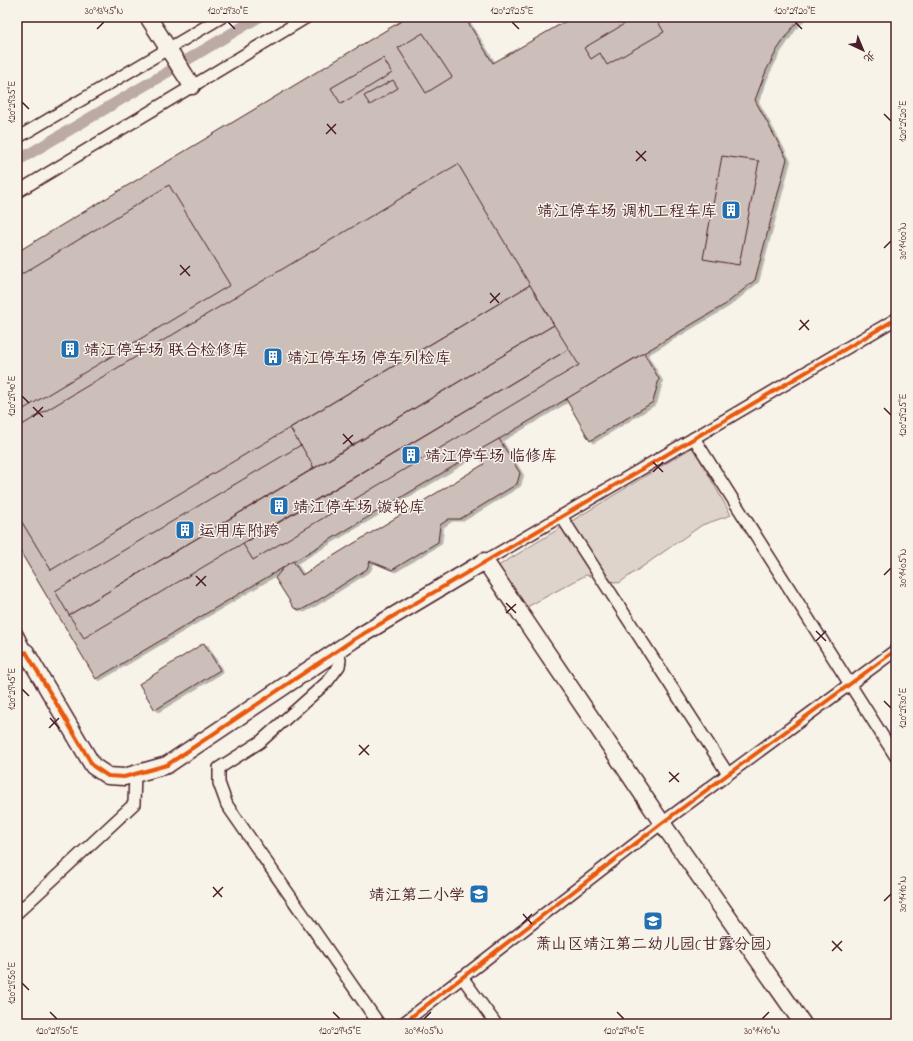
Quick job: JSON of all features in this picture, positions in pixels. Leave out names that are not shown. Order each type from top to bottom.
[{"type":"main road","points":[[148,17],[192,86]]},
{"type":"main road","points":[[22,656],[93,766],[108,776],[124,777],[167,765],[337,651],[485,561],[662,823],[803,1024]]},
{"type":"street","points":[[17,138],[222,17]]},
{"type":"street","points":[[17,192],[307,17]]},
{"type":"street","points":[[485,561],[896,319]]},
{"type":"street","points":[[694,438],[896,757]]},
{"type":"street","points":[[561,516],[728,774]]},
{"type":"street","points":[[17,634],[22,656]]},
{"type":"street","points":[[402,1024],[662,823],[896,650]]},
{"type":"street","points":[[337,651],[340,660],[339,666],[327,682],[260,742],[219,768],[219,783],[227,806],[379,1024]]},
{"type":"street","points":[[17,913],[134,804],[135,774]]},
{"type":"street","points":[[462,978],[496,1024]]},
{"type":"shaded area","points":[[693,447],[731,515],[702,525],[619,583],[586,575],[527,607],[498,566]]},
{"type":"building","points":[[408,17],[454,17],[467,21],[493,63],[573,17],[802,17],[792,28],[777,50],[766,71],[755,100],[787,159],[755,280],[726,304],[96,679],[17,546],[17,252]]},
{"type":"building","points":[[636,17],[655,17],[664,32],[607,65],[600,53],[591,59],[584,48]]},
{"type":"building","points":[[423,33],[452,77],[426,93],[398,48]]},
{"type":"building","points":[[383,58],[392,73],[341,104],[331,88]]},
{"type":"building","points":[[393,80],[398,88],[370,105],[364,96]]},
{"type":"building","name":"靖江停车场 调机工程车库","points":[[722,156],[759,161],[739,265],[703,259]]},
{"type":"building","name":"靖江停车场 停车列检库","points":[[458,164],[530,285],[51,570],[17,514],[17,428]]},
{"type":"building","name":"靖江停车场 联合检修库","points":[[169,185],[230,285],[17,413],[17,277]]},
{"type":"building","points":[[530,285],[554,325],[314,468],[290,428]]},
{"type":"building","name":"靖江停车场 镟轮库","points":[[554,325],[569,349],[84,638],[69,615]]},
{"type":"building","name":"靖江停车场 临修库","points":[[569,349],[579,365],[253,560],[243,544]]},
{"type":"building","points":[[644,353],[659,379],[653,402],[590,441],[566,399]]},
{"type":"building","points":[[499,439],[520,473],[517,484],[460,519],[449,519],[440,525],[438,542],[392,570],[370,561],[367,569],[314,603],[301,610],[294,608],[275,578],[285,566],[293,561],[302,575],[484,464],[476,452]]},
{"type":"building","name":"运用库附跨","points":[[301,445],[314,468],[69,615],[55,591]]},
{"type":"building","points":[[204,643],[220,670],[155,710],[139,684]]},
{"type":"waterway","points":[[187,60],[259,17]]},
{"type":"waterway","points":[[17,161],[171,70]]},
{"type":"cycle path","points":[[17,659],[26,652],[93,766],[108,776],[124,777],[167,765],[353,640],[896,319]]},
{"type":"cycle path","points":[[402,1024],[662,823],[896,650]]},
{"type":"place","name":"靖江停车场 调机工程车库","points":[[731,210]]},
{"type":"place","name":"靖江停车场 联合检修库","points":[[70,349]]},
{"type":"place","name":"靖江停车场 停车列检库","points":[[273,357]]},
{"type":"place","name":"靖江停车场 临修库","points":[[411,455]]},
{"type":"place","name":"靖江停车场 镟轮库","points":[[279,506]]},
{"type":"place","name":"运用库附跨","points":[[185,530]]},
{"type":"place","name":"靖江第二小学","points":[[479,894]]},
{"type":"place","name":"萧山区靖江第二幼儿园(甘露分园)","points":[[653,921]]}]
